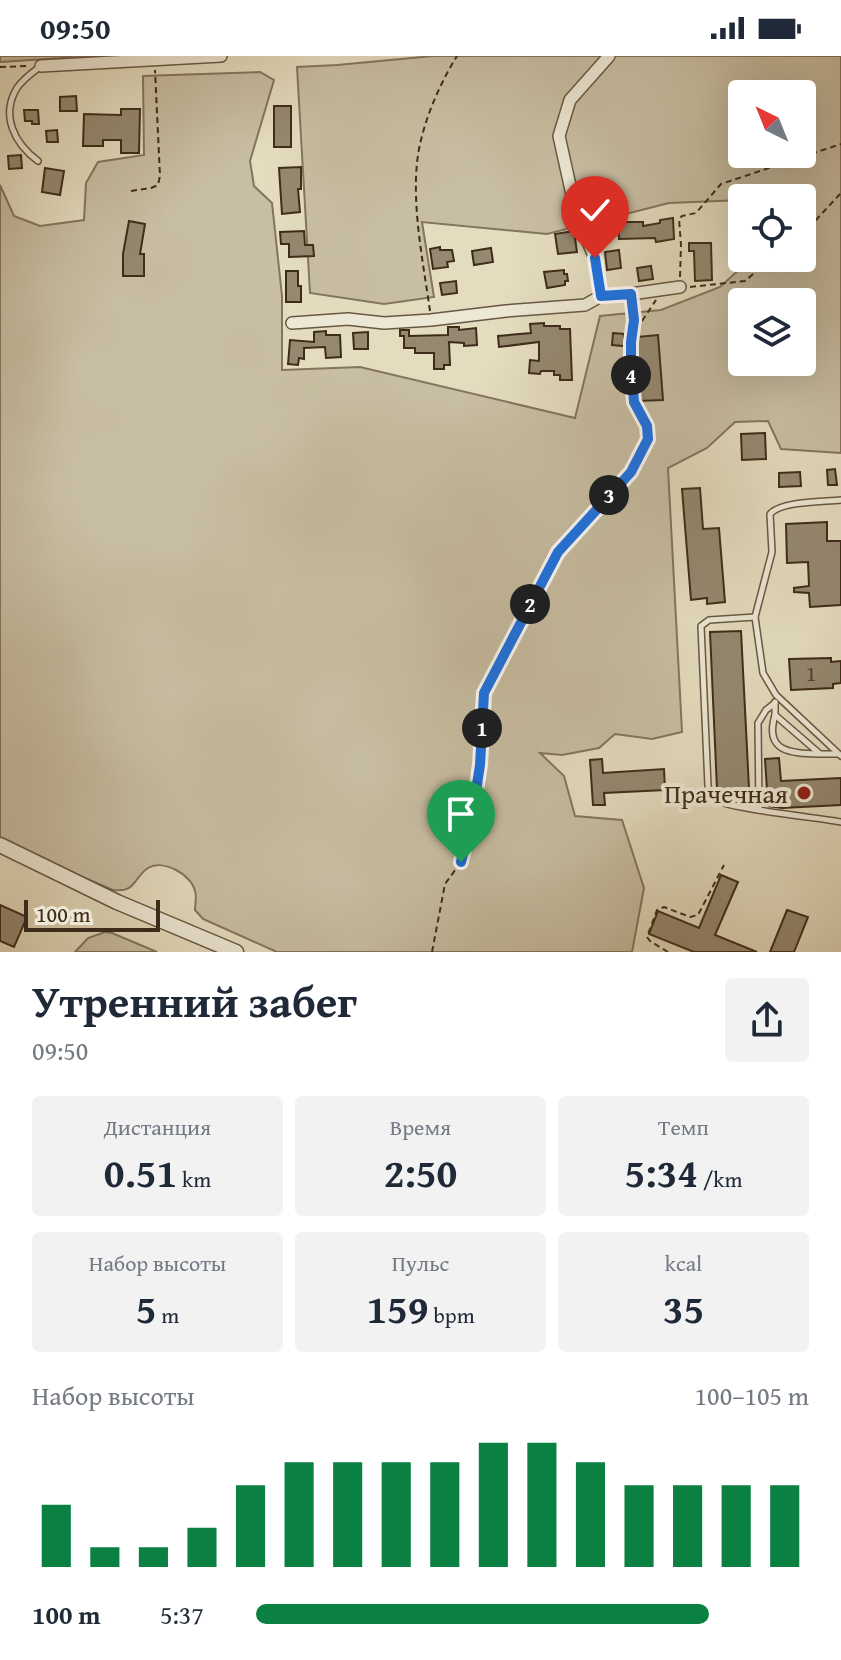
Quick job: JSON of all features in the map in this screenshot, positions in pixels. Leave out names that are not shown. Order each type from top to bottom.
[{"type":"street","points":[[41,66],[221,56]]},
{"type":"street","points":[[601,296],[595,258],[577,217],[559,136],[570,100],[609,56]]},
{"type":"street","points":[[292,323],[348,319],[384,323],[431,320],[585,305],[601,296],[680,287]]},
{"type":"street","points":[[0,845],[117,902],[236,952]]},
{"type":"lane","points":[[38,161],[14,136],[8,111],[18,86],[41,66]]},
{"type":"lane","points":[[631,294],[632,334]]},
{"type":"lane","points":[[840,755],[776,699],[763,673],[755,617],[772,552],[772,511],[782,506],[841,500]]},
{"type":"lane","points":[[755,617],[709,620],[704,622],[700,631],[710,793],[716,801],[764,812],[841,822]]},
{"type":"lane","points":[[776,699],[773,734],[780,748],[788,752],[840,755]]},
{"type":"lane","points":[[759,810],[758,723],[776,699]]},
{"type":"lane","points":[[775,715],[820,754]]},
{"type":"path","points":[[431,320],[416,205],[417,168],[420,142],[435,96],[457,56]]},
{"type":"path","points":[[131,191],[158,185],[160,176],[155,60]]},
{"type":"path","points":[[0,67],[41,66]]},
{"type":"path","points":[[756,272],[745,281],[680,287],[679,219],[696,213],[721,184],[841,144]]},
{"type":"path","points":[[816,221],[841,193]]},
{"type":"path","points":[[432,952],[445,884],[461,862],[472,817],[480,765],[484,693],[558,552],[631,472],[648,439],[647,426],[634,402],[632,334],[638,330],[654,301]]},
{"type":"path","points":[[668,952],[647,937],[657,910],[664,907],[695,917],[724,865]]},
{"type":"shaded area","points":[[0,56],[94,56],[0,62]]},
{"type":"shaded area","points":[[433,56],[841,56],[841,453],[781,449],[768,421],[735,422],[707,448],[668,468],[682,732],[652,739],[615,734],[599,748],[562,755],[540,753],[564,776],[575,816],[622,820],[644,888],[632,952],[277,952],[203,919],[195,910],[196,895],[192,885],[176,870],[154,866],[143,872],[130,887],[113,890],[25,853],[0,839],[0,185],[14,216],[40,226],[84,220],[86,183],[98,162],[144,155],[143,76],[260,72],[274,80],[250,161],[254,186],[272,203],[282,296],[282,370],[360,367],[575,418],[600,316],[661,310],[720,287],[737,272],[816,272],[816,184],[728,184],[728,201],[669,203],[547,234],[422,222],[434,297],[384,304],[310,293],[297,67]]},
{"type":"shaded area","points":[[105,932],[157,952],[75,952],[88,938]]},
{"type":"building","points":[[76,96],[77,111],[60,111],[60,97]]},
{"type":"building","points":[[274,106],[291,106],[291,147],[274,147]]},
{"type":"building","points":[[121,109],[140,109],[139,153],[121,153],[121,140],[103,140],[103,146],[83,146],[84,114],[121,115]]},
{"type":"building","points":[[24,110],[38,110],[39,124],[25,121]]},
{"type":"building","points":[[57,130],[58,142],[47,142],[46,131]]},
{"type":"building","points":[[21,155],[22,168],[9,169],[8,156]]},
{"type":"building","points":[[301,167],[301,189],[298,189],[300,212],[282,214],[279,168]]},
{"type":"building","points":[[45,168],[64,171],[60,195],[42,192]]},
{"type":"building","points":[[673,218],[674,239],[656,242],[655,238],[619,239],[618,222],[643,222],[643,226]]},
{"type":"building","points":[[129,221],[145,224],[140,254],[144,254],[144,276],[123,276]]},
{"type":"building","points":[[304,231],[305,245],[313,245],[314,256],[289,257],[289,244],[281,244],[280,232]]},
{"type":"building","points":[[574,231],[577,252],[558,254],[555,234]]},
{"type":"building","points":[[689,243],[711,243],[712,280],[695,281],[694,251],[689,251]]},
{"type":"building","points":[[440,247],[440,250],[452,250],[454,261],[447,262],[448,267],[433,269],[430,249]]},
{"type":"building","points":[[491,248],[493,262],[474,265],[472,251]]},
{"type":"building","points":[[619,250],[621,268],[607,270],[605,252]]},
{"type":"building","points":[[651,266],[653,279],[639,281],[637,268]]},
{"type":"building","points":[[564,270],[568,281],[565,285],[547,288],[544,272]]},
{"type":"building","points":[[286,271],[298,271],[301,302],[286,302]]},
{"type":"building","points":[[456,281],[457,293],[442,295],[440,283]]},
{"type":"building","points":[[544,323],[544,326],[570,329],[572,380],[560,380],[560,375],[554,375],[554,371],[529,373],[530,360],[539,361],[539,342],[499,347],[498,336],[531,333],[530,324]]},
{"type":"building","points":[[448,327],[459,327],[459,330],[476,328],[477,345],[449,342],[450,365],[444,365],[444,369],[434,369],[434,353],[415,353],[415,348],[404,348],[404,336],[400,336],[400,330],[409,330],[409,336],[448,335]]},
{"type":"building","points":[[326,331],[326,335],[340,335],[341,357],[326,358],[325,347],[304,348],[304,359],[299,358],[298,365],[288,364],[290,340],[314,342],[314,332]]},
{"type":"building","points":[[368,332],[368,349],[354,349],[353,333]]},
{"type":"building","points":[[613,333],[632,339],[658,335],[663,400],[638,401],[634,347],[612,345]]},
{"type":"building","points":[[765,433],[766,459],[742,460],[741,434]]},
{"type":"building","points":[[835,469],[837,485],[828,485],[827,470]]},
{"type":"building","points":[[800,472],[801,486],[779,487],[779,473]]},
{"type":"building","points":[[700,488],[703,529],[719,528],[725,602],[707,604],[707,598],[691,600],[682,489]]},
{"type":"building","points":[[827,522],[827,541],[841,541],[841,605],[810,607],[809,593],[794,592],[794,588],[809,586],[808,562],[787,563],[786,524]]},
{"type":"building","points":[[741,631],[749,788],[717,789],[710,632]]},
{"type":"building","points":[[831,658],[831,662],[841,661],[841,683],[833,684],[833,688],[791,690],[789,659]]},
{"type":"building","name":"Прачечная","points":[[779,758],[781,781],[841,778],[841,805],[768,806],[765,759]]},
{"type":"building","points":[[602,759],[603,773],[664,769],[665,790],[604,793],[605,805],[593,805],[590,760]]},
{"type":"building","points":[[721,875],[738,882],[715,935],[757,952],[694,952],[649,934],[658,911],[699,928]]},
{"type":"building","points":[[0,905],[27,917],[14,947],[0,941]]},
{"type":"building","points":[[787,910],[808,917],[794,952],[770,952]]},
{"type":"place","name":"Прачечная","points":[[804,793]]},
{"type":"route","points":[[461,862],[480,765],[484,693],[558,552],[631,472],[648,439],[647,426],[634,402],[631,294],[601,296],[595,258]]}]
